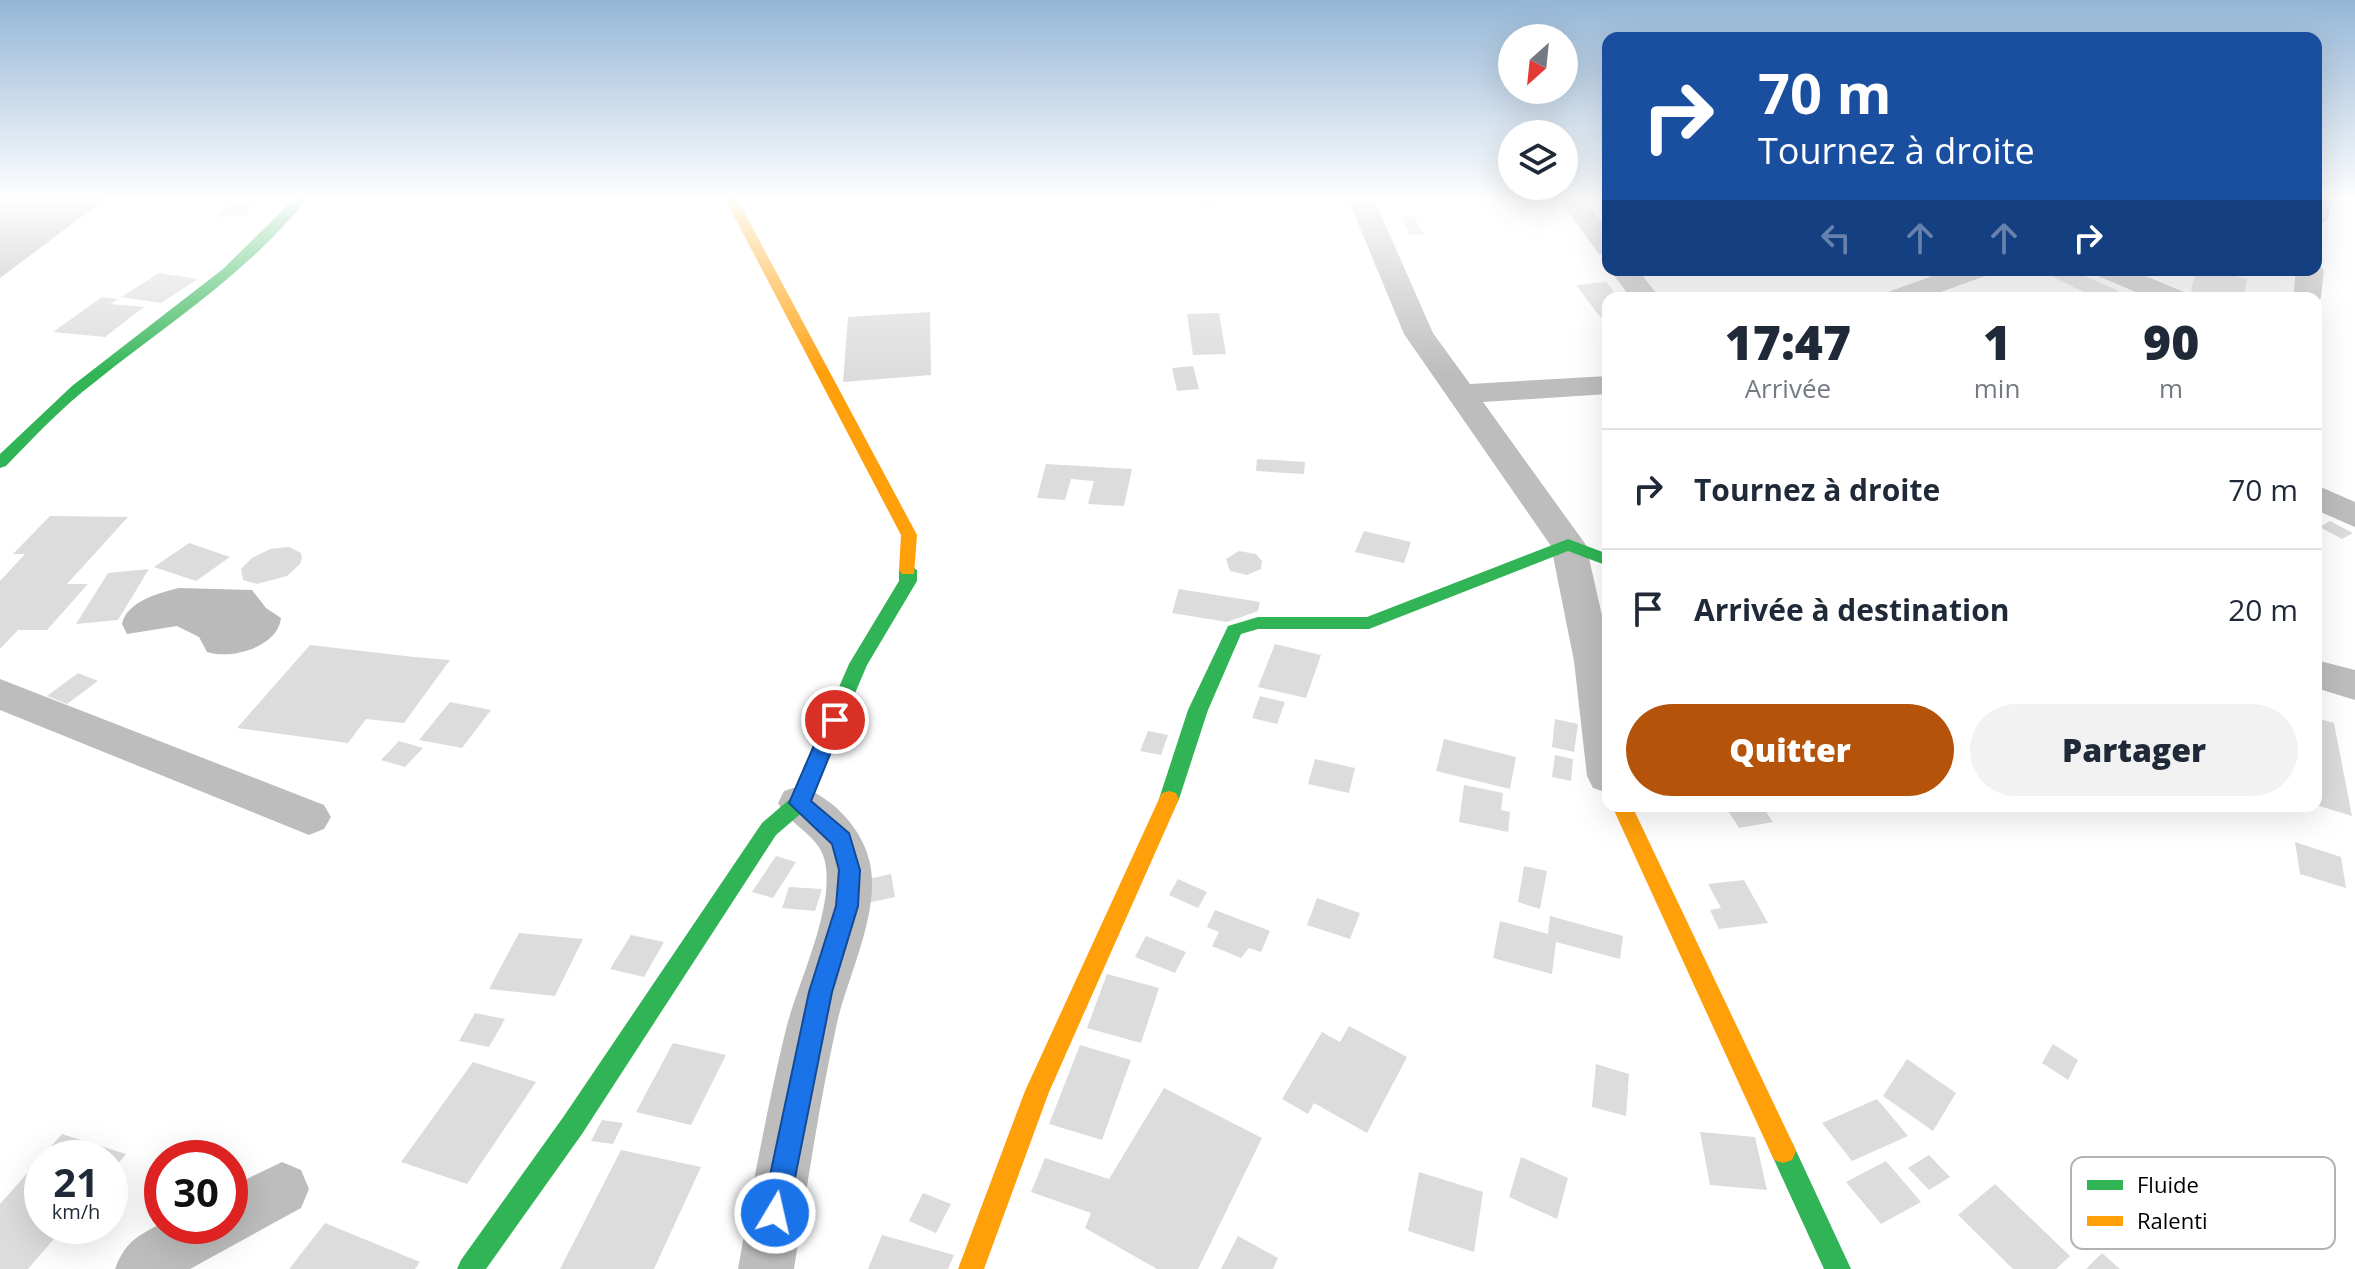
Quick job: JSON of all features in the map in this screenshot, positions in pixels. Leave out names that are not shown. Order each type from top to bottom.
[{"type":"street","points":[[0,463],[86,381],[196,300],[244,256]]},
{"type":"street","points":[[470,1269],[573,1125],[769,829],[799,803],[858,664],[908,581],[909,535],[761,256]]},
{"type":"street","points":[[1386,256],[1419,334],[1568,545],[1593,661],[1602,730]]},
{"type":"street","points":[[1629,276],[1641,292]]},
{"type":"street","points":[[1927,292],[1962,276]]},
{"type":"street","points":[[2122,276],[2160,292]]},
{"type":"street","points":[[1461,394],[1602,385]]},
{"type":"street","points":[[2322,499],[2355,516]]},
{"type":"street","points":[[971,1269],[1037,1091],[1166,808],[1198,710],[1234,630],[1258,623],[1369,623],[1568,545],[1602,558]]},
{"type":"street","points":[[2322,676],[2355,685]]},
{"type":"street","points":[[0,694],[309,817]]},
{"type":"street","points":[[766,1269],[784,1158],[821,992],[847,906],[850,870],[842,840],[799,803]]},
{"type":"street","points":[[1625,812],[1838,1269]]},
{"type":"street","points":[[248,1207],[282,1189]]},
{"type":"street","points":[[143,1269],[154,1258],[180,1244]]},
{"type":"shaded area","points":[[0,256],[29,256],[0,278]]},
{"type":"shaded area","points":[[179,588],[252,590],[266,608],[281,618],[278,628],[263,644],[228,654],[207,652],[199,637],[177,626],[127,634],[122,624],[130,609],[145,599]]},
{"type":"building","points":[[159,273],[198,279],[161,303],[121,297]]},
{"type":"building","points":[[2084,276],[2119,291],[2084,292],[2053,277]]},
{"type":"building","points":[[2195,276],[2247,279],[2245,292],[2191,291]]},
{"type":"building","points":[[1606,282],[1614,292],[1602,292],[1602,317],[1600,317],[1576,285]]},
{"type":"building","points":[[102,297],[118,299],[111,304],[144,307],[105,337],[53,332]]},
{"type":"building","points":[[930,312],[931,375],[843,382],[848,317]]},
{"type":"building","points":[[1219,313],[1226,354],[1193,355],[1187,314]]},
{"type":"building","points":[[1193,366],[1199,389],[1177,391],[1172,368]]},
{"type":"building","points":[[1257,459],[1305,462],[1304,474],[1256,471]]},
{"type":"building","points":[[1046,464],[1132,469],[1124,506],[1088,504],[1094,481],[1071,479],[1065,500],[1037,498]]},
{"type":"building","points":[[50,516],[128,517],[67,584],[88,584],[47,630],[18,630],[0,649],[0,581],[25,554],[13,554]]},
{"type":"building","points":[[2330,521],[2353,533],[2342,539],[2322,526]]},
{"type":"building","points":[[1364,531],[1411,542],[1404,563],[1355,552]]},
{"type":"building","points":[[189,543],[230,557],[196,581],[154,567]]},
{"type":"building","points":[[289,547],[301,553],[302,558],[287,576],[257,584],[243,580],[241,569],[252,558],[270,549]]},
{"type":"building","points":[[1239,551],[1256,554],[1262,561],[1261,569],[1247,575],[1230,571],[1226,559]]},
{"type":"building","points":[[149,569],[118,620],[76,624],[108,573]]},
{"type":"building","points":[[1179,589],[1260,602],[1258,611],[1227,622],[1172,613]]},
{"type":"building","points":[[1275,644],[1321,655],[1306,698],[1258,687]]},
{"type":"building","points":[[310,645],[450,660],[404,723],[366,719],[348,743],[237,728]]},
{"type":"building","points":[[78,673],[98,681],[67,704],[47,696]]},
{"type":"building","points":[[1260,696],[1285,702],[1277,724],[1252,718]]},
{"type":"building","points":[[450,702],[491,710],[462,748],[419,740]]},
{"type":"building","points":[[1555,719],[1578,724],[1574,752],[1552,747]]},
{"type":"building","points":[[2322,720],[2334,723],[2352,816],[2322,807]]},
{"type":"building","points":[[1148,731],[1168,735],[1161,755],[1140,751]]},
{"type":"building","points":[[1444,739],[1516,757],[1510,789],[1436,771]]},
{"type":"building","points":[[399,741],[423,748],[405,767],[381,760]]},
{"type":"building","points":[[1555,755],[1573,759],[1571,781],[1552,777]]},
{"type":"building","points":[[1315,759],[1355,768],[1349,793],[1308,784]]},
{"type":"building","points":[[1464,785],[1503,793],[1501,810],[1510,812],[1508,832],[1459,822]]},
{"type":"building","points":[[1729,812],[1766,812],[1773,822],[1739,828]]},
{"type":"building","points":[[2295,842],[2341,857],[2346,888],[2300,874]]},
{"type":"building","points":[[776,856],[796,862],[773,898],[752,892]]},
{"type":"building","points":[[1524,866],[1547,871],[1540,909],[1518,902]]},
{"type":"building","points":[[891,874],[895,897],[867,903],[864,880]]},
{"type":"building","points":[[1178,879],[1207,892],[1198,908],[1169,895]]},
{"type":"building","points":[[1744,880],[1768,923],[1719,929],[1710,910],[1721,908],[1708,884]]},
{"type":"building","points":[[789,887],[822,889],[815,911],[782,908]]},
{"type":"building","points":[[1317,898],[1360,913],[1350,939],[1307,925]]},
{"type":"building","points":[[1215,910],[1270,931],[1261,952],[1249,948],[1241,958],[1212,946],[1219,932],[1207,927]]},
{"type":"building","points":[[1550,916],[1623,936],[1620,959],[1556,942],[1552,974],[1493,958],[1500,921],[1548,934]]},
{"type":"building","points":[[519,933],[583,939],[555,996],[489,989]]},
{"type":"building","points":[[631,935],[664,942],[644,977],[610,969]]},
{"type":"building","points":[[1146,936],[1186,952],[1175,973],[1135,957]]},
{"type":"building","points":[[1107,974],[1159,988],[1141,1043],[1087,1028]]},
{"type":"building","points":[[475,1013],[505,1019],[489,1047],[459,1041]]},
{"type":"building","points":[[1349,1026],[1407,1057],[1367,1133],[1314,1103],[1308,1114],[1282,1099],[1322,1032],[1340,1042]]},
{"type":"building","points":[[673,1043],[726,1055],[691,1125],[636,1112]]},
{"type":"building","points":[[2053,1044],[2078,1060],[2068,1080],[2042,1063]]},
{"type":"building","points":[[1080,1045],[1131,1060],[1102,1140],[1049,1124]]},
{"type":"building","points":[[1907,1059],[1956,1093],[1933,1131],[1883,1096]]},
{"type":"building","points":[[473,1062],[536,1082],[467,1184],[401,1162]]},
{"type":"building","points":[[1596,1064],[1629,1074],[1626,1116],[1592,1107]]},
{"type":"building","points":[[1164,1088],[1262,1138],[1198,1269],[1157,1269],[1085,1228],[1091,1213],[1031,1192],[1045,1158],[1109,1179]]},
{"type":"building","points":[[1877,1099],[1908,1136],[1852,1161],[1822,1123]]},
{"type":"building","points":[[602,1120],[623,1123],[613,1144],[591,1141]]},
{"type":"building","points":[[1700,1132],[1755,1137],[1767,1190],[1710,1185]]},
{"type":"building","points":[[62,1134],[81,1140],[57,1140]]},
{"type":"building","points":[[621,1150],[701,1167],[654,1269],[560,1269]]},
{"type":"building","points":[[1929,1155],[1950,1177],[1929,1190],[1908,1168]]},
{"type":"building","points":[[1521,1157],[1568,1178],[1557,1219],[1509,1197]]},
{"type":"building","points":[[1886,1161],[1921,1202],[1881,1224],[1846,1182]]},
{"type":"building","points":[[1419,1172],[1483,1192],[1474,1252],[1408,1231]]},
{"type":"building","points":[[24,1177],[24,1244],[50,1244],[28,1269],[0,1269],[0,1204]]},
{"type":"building","points":[[1995,1184],[2070,1256],[2056,1269],[2013,1269],[1958,1215]]},
{"type":"building","points":[[923,1193],[951,1204],[936,1233],[909,1221]]},
{"type":"building","points":[[325,1223],[420,1262],[415,1269],[289,1269]]},
{"type":"building","points":[[882,1235],[954,1255],[948,1269],[868,1269]]},
{"type":"building","points":[[1238,1236],[1278,1258],[1273,1269],[1221,1269]]},
{"type":"building","points":[[2102,1253],[2120,1269],[2086,1269]]},
{"type":"traffic: fast","points":[[0,463],[77,389],[245,256]]},
{"type":"traffic: fast","points":[[1169,799],[1198,710],[1234,630],[1258,623],[1369,623],[1568,545],[1602,558]]},
{"type":"traffic: fast","points":[[470,1269],[573,1125],[769,829],[799,803],[858,664],[908,581],[908,570]]},
{"type":"traffic: fast","points":[[1783,1151],[1838,1269]]},
{"type":"traffic: slow","points":[[761,256],[909,535],[908,570]]},
{"type":"traffic: slow","points":[[971,1269],[1037,1091],[1169,799]]},
{"type":"traffic: slow","points":[[1625,812],[1783,1151]]},
{"type":"route","points":[[775,1213],[821,992],[847,906],[850,870],[842,840],[799,803],[835,720]]}]
